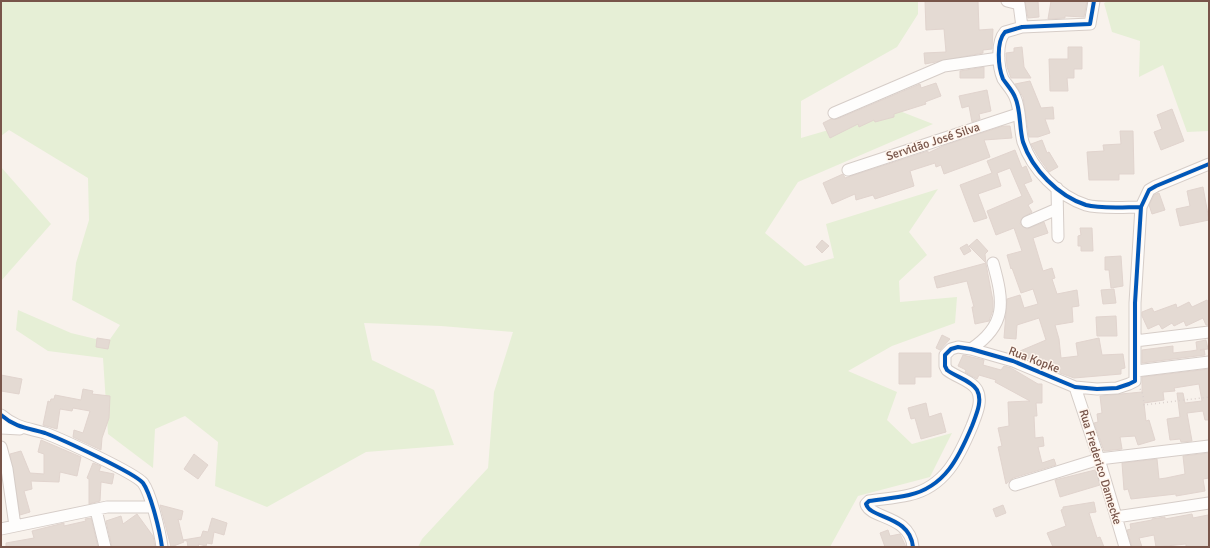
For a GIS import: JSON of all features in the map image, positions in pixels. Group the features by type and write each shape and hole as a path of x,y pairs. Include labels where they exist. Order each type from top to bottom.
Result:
{"street":[{"path":"1007,1 1019,4 1022,27"},
{"path":"1094,1 1090,24 1022,27 1005,32 1003,34 999,58 1002,77 1016,98 1019,130 1031,158 1040,172 1057,188 1087,205 1141,207"},
{"path":"834,113 944,66 999,58"},
{"name":"Servidão José Silva","path":"848,170 1018,114"},
{"path":"1135,376 1135,303 1141,207 1149,190 1209,164"},
{"path":"1057,188 1058,237"},
{"path":"1027,222 1057,209"},
{"path":"971,349 990,334 997,323 999,313 998,283 993,263"},
{"path":"1135,341 1209,332"},
{"name":"Rua Kopke","path":"913,547 908,532 896,521 870,510 866,504 870,501 910,495 927,489 944,476 959,456 974,420 979,398 976,388 952,374 945,366 945,355 951,349 958,347 971,349 1013,362 1075,387 1097,389 1117,388 1130,384 1135,376 1209,362"},
{"name":"Rua Frederico Damecke","path":"1075,387 1099,459 1125,547"},
{"path":"1,415 24,429"},
{"path":"1,428 24,429 44,433 66,442 137,477 147,492 162,547"},
{"path":"1015,485 1099,459 1209,446"},
{"path":"1,447 7,469 14,526"},
{"path":"1116,517 1209,503"},
{"path":"1,529 96,510 124,506 152,507"},
{"path":"96,510 105,547"}],"path":[{"path":"1135,376 1143,394 1144,405 1209,397"}],"green space":[{"path":"1,1 918,1 918,14 897,47 801,101 801,138 897,110 933,124 798,182 765,233 805,266 834,258 826,224 938,189 909,232 927,255 899,281 900,302 957,297 955,323 892,346 848,371 897,392 887,420 912,444 952,433 930,477 858,496 830,547 418,547 422,539 488,468 494,392 513,332 441,326 364,323 372,360 434,390 454,445 366,452 267,507 215,486 218,442 185,416 155,429 153,468 108,434 103,358 48,351 16,330 18,310 71,333 108,342 120,325 72,300 76,263 89,220 88,178 9,130 1,136"},
{"path":"1108,1 1209,1 1209,131 1187,132 1163,65 1139,77 1140,41 1112,32 1104,3"},
{"path":"1,167 51,224 1,281"}],"building":[{"path":"925,1 978,1 979,30 993,29 992,49 983,50 983,53 925,64 924,53 946,52 944,29 926,30"},
{"path":"1025,1 1038,1 1039,17 1028,18"},
{"path":"1051,1 1087,1 1084,17 1065,16 1065,18 1048,19"},
{"path":"1022,47 1024,67 1031,78 1011,78 1007,67 1006,53 1014,52 1014,48"},
{"path":"1068,47 1082,47 1082,69 1074,69 1074,78 1067,78 1068,91 1050,91 1049,59 1068,59"},
{"path":"984,67 984,78 960,78 960,71"},
{"path":"1030,81 1041,108 1053,107 1054,119 1045,119 1050,133 1038,137 1029,137 1023,97 1015,84"},
{"path":"936,83 941,96 925,102 926,104 894,114 894,117 875,122 874,120 859,127 858,124 830,138 823,123 831,119 837,119 920,84 921,88"},
{"path":"987,90 991,111 979,114 980,119 972,122 969,106 962,108 959,96"},
{"path":"1172,109 1184,141 1161,150 1154,132 1162,129 1157,115"},
{"path":"1003,126 1010,126 1012,138 984,140 990,157 944,174 941,165 936,167 935,163 910,171 914,186 875,199 873,195 856,200 855,194 832,204 823,183 843,174 845,178 928,151 928,153 945,145"},
{"path":"1120,131 1133,131 1134,174 1119,174 1119,180 1089,180 1087,152 1104,151 1103,145 1121,144"},
{"path":"1042,140 1047,153 1049,152 1058,167 1049,172 1031,144"},
{"path":"1015,150 1022,168 1026,166 1032,181 1024,184 1033,202 1028,205 1032,212 1022,218 1020,224 1027,229 1044,222 1048,233 1033,238 1043,271 1052,268 1055,278 1052,279 1057,294 1077,290 1079,306 1072,307 1073,322 1055,325 1059,339 1061,358 1078,356 1076,343 1099,338 1102,355 1123,354 1125,368 1121,369 1121,374 1074,378 1060,373 1059,365 1045,367 1031,361 1030,358 1027,359 1022,357 1020,351 1046,340 1039,318 1017,325 1016,339 1004,338 1007,299 1020,295 1024,308 1038,304 1033,289 1021,293 1012,268 1011,269 1007,255 1022,251 1014,228 996,235 987,211 1022,196 1010,168 997,173 1001,186 978,194 987,218 974,222 960,185 992,173 987,161"},
{"path":"1203,187 1209,220 1180,226 1176,209 1190,206 1187,191"},
{"path":"1159,193 1165,210 1152,214 1149,205 1154,195"},
{"path":"1080,228 1092,228 1093,251 1081,251 1081,246 1078,246 1078,236 1081,235"},
{"path":"977,239 988,251 985,254 986,263 969,246"},
{"path":"822,240 829,246 822,253 816,247"},
{"path":"967,244 971,251 964,255 960,248"},
{"path":"1121,256 1123,286 1111,288 1109,270 1105,270 1105,257"},
{"path":"986,263 993,301 993,310 989,321 975,324 972,307 974,307 967,281 937,288 934,277"},
{"path":"1114,289 1116,303 1103,304 1101,290"},
{"path":"1207,300 1209,304 1209,325 1206,325 1203,318 1186,326 1184,321 1174,326 1172,323 1162,329 1159,324 1148,329 1142,316 1142,312 1152,308 1154,312 1176,304 1177,308 1189,302 1192,307"},
{"path":"1116,316 1117,336 1097,336 1096,317"},
{"path":"942,335 950,339 940,350 936,348"},
{"path":"97,338 110,340 108,349 96,347"},
{"path":"1206,340 1208,349 1204,349 1205,355 1142,363 1142,350 1173,346 1173,353 1191,351 1197,350 1196,342"},
{"path":"899,353 931,353 931,377 915,377 915,384 899,384"},
{"path":"963,355 984,360 983,365 1001,370 1004,366 1011,368 1038,384 1042,384 1042,403 1036,403 1037,416 1034,416 1035,438 1043,437 1044,446 1038,447 1042,463 1054,459 1056,465 1013,478 1006,484 998,447 1002,446 998,428 1009,426 1008,402 1030,401 995,382 996,380 979,375 977,379 965,372 966,370 958,366"},
{"path":"1209,369 1209,420 1205,420 1203,411 1187,413 1192,441 1181,442 1180,439 1170,440 1167,419 1180,417 1177,393 1183,393 1185,403 1202,401 1199,384 1174,388 1175,391 1163,392 1164,400 1144,403 1146,421 1149,420 1155,440 1138,445 1135,436 1120,437 1122,449 1104,451 1094,423 1098,422 1097,414 1102,413 1100,396 1142,392 1142,377"},
{"path":"1,375 22,379 19,394 1,391"},
{"path":"83,389 93,391 92,394 110,396 109,418 102,438 101,450 73,437 74,430 83,433 90,411 73,408 72,411 60,409 57,429 43,425 48,401 50,402 51,399 54,399 55,395 81,400"},
{"path":"926,403 929,417 941,413 946,432 921,439 915,418 911,419 908,408"},
{"path":"41,440 81,457 77,476 60,472 59,482 31,481 32,489 24,491 30,512 20,515 10,454 21,451 30,473 44,474 44,454 38,452"},
{"path":"1209,453 1209,478 1203,479 1205,491 1176,496 1176,494 1131,499 1128,489 1124,490 1122,463 1157,459 1159,479 1185,474 1183,456"},
{"path":"194,454 208,465 198,479 184,469"},
{"path":"93,463 101,466 99,471 114,474 112,484 101,482 100,501 89,504 89,479 87,478"},
{"path":"1095,470 1100,485 1060,497 1055,480"},
{"path":"1094,502 1096,512 1089,513 1097,538 1100,537 1104,547 1053,547 1047,533 1066,526 1061,510 1063,507"},
{"path":"160,505 183,511 181,520 178,519 184,542 171,547"},
{"path":"1003,505 1006,513 996,517 993,509"},
{"path":"137,514 153,536 155,547 112,547 106,521 121,516 123,524"},
{"path":"1192,514 1193,518 1208,515 1209,547 1186,547 1186,544 1156,547 1154,535 1139,538 1142,547 1132,547 1127,530 1131,529 1130,524 1152,519 1165,517 1165,519"},
{"path":"91,518 98,547 6,547 6,543 34,538 32,531 64,523 64,526 86,521 85,519"},
{"path":"212,518 227,523 224,535 214,532 212,544 207,543 206,546 198,544 199,547 188,547 187,541 183,540 201,537 203,531 208,532"},
{"path":"888,530 890,536 900,534 906,547 885,547 880,533"}],"cycle path":[{"path":"1094,1 1090,24 1022,27 1005,32 1002,36 999,48 1001,74 1014,94 1017,102 1023,142 1027,152 1047,180 1066,195 1086,205 1106,207 1141,207"},
{"path":"913,547 910,537 905,529 898,523 875,513 869,509 866,504 869,501 894,498 922,491 941,478 949,469 962,449 977,413 979,394 975,387 947,370 945,366 945,355 951,349 958,347 971,349 1013,361 1075,387 1097,389 1117,388 1135,381 1135,303 1141,207 1149,190 1209,164"},
{"path":"1,415 12,423 45,433 97,456 137,478 146,488 152,504 162,547"}]}
